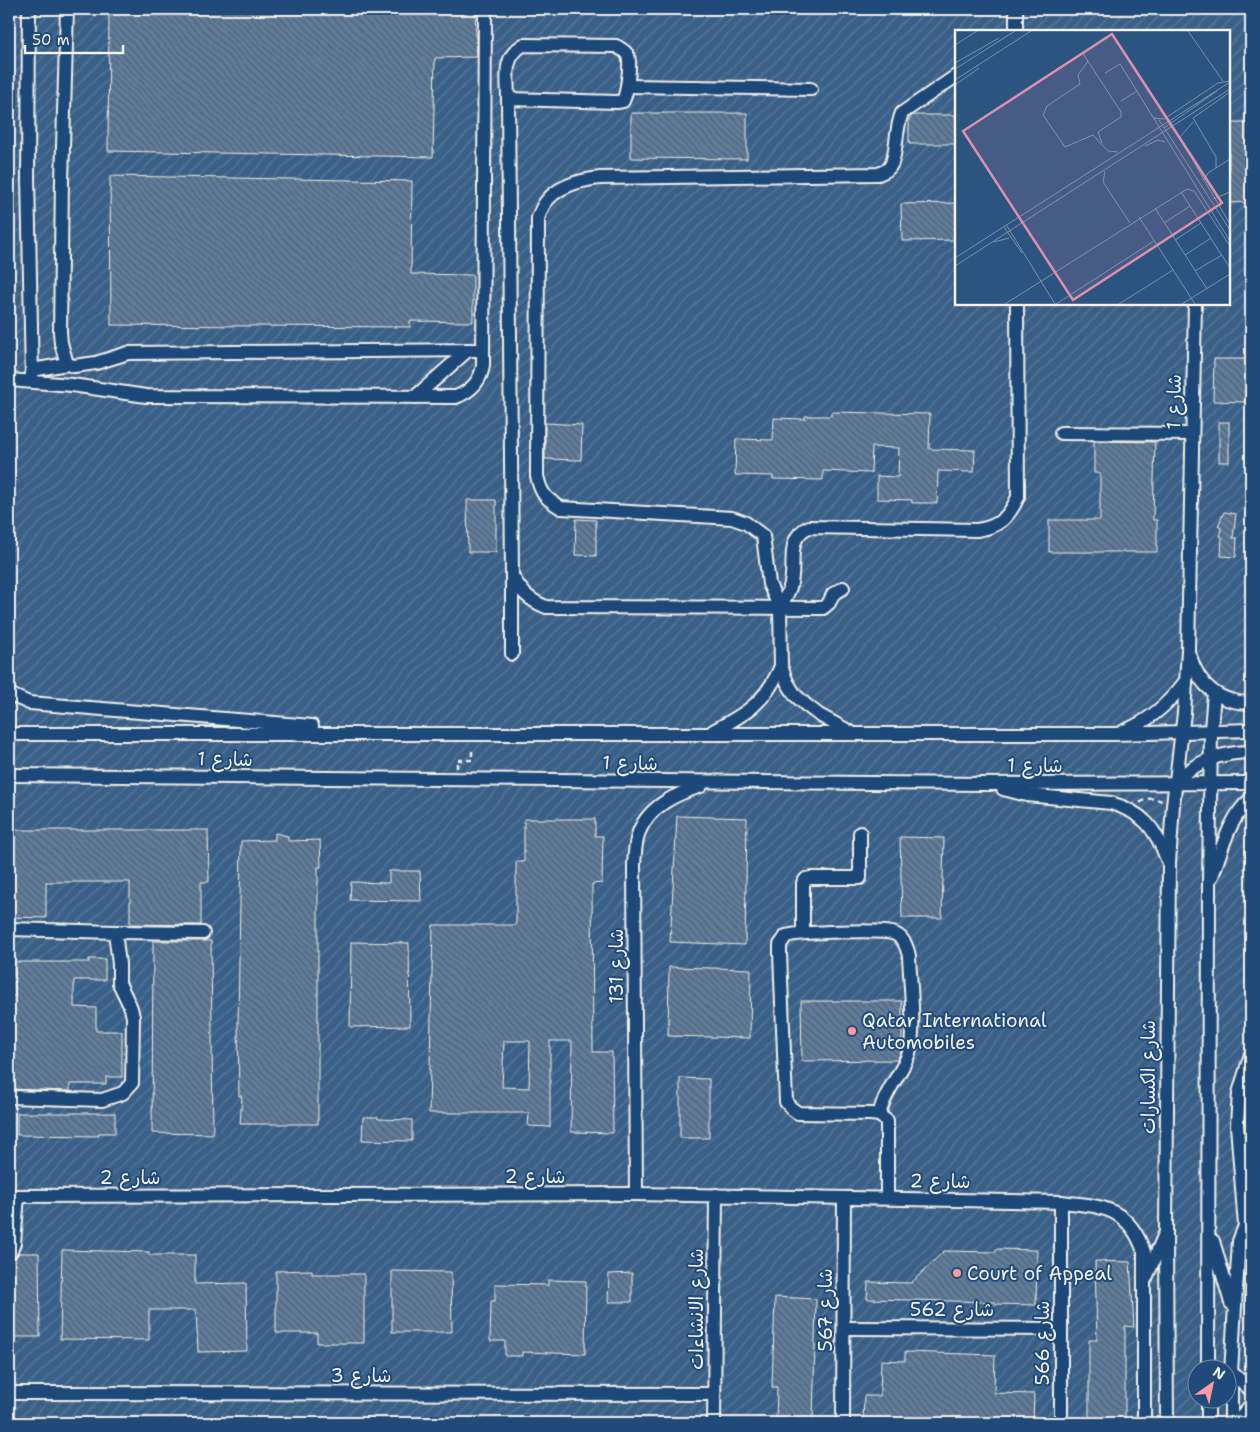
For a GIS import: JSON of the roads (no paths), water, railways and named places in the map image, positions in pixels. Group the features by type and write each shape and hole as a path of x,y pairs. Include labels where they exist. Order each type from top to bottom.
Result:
{"street":[{"path":"30,9 28,178 32,375"},
{"path":"67,9 60,343 67,364"},
{"path":"32,375 146,396 456,397 469,391 482,372 485,9"},
{"path":"1016,9 1016,30"},
{"path":"508,99 617,102 623,100 627,94 629,58 624,50 616,46 522,46 514,51 508,62 508,99 512,576 512,654"},
{"path":"780,608 769,584 763,536 746,523 732,518 561,508 549,500 541,491 537,476 538,218 545,202 561,190 581,180 600,178 878,174 887,171 892,164 898,123 902,113 955,77"},
{"path":"627,86 810,88"},
{"path":"780,608 791,586 795,540 800,531 809,527 977,530 991,528 1004,520 1018,497 1017,305"},
{"name":"شارع 1","path":"1182,731 1188,651 1195,305"},
{"path":"415,397 468,350"},
{"path":"9,380 67,364 74,366 96,363 128,353 482,350"},
{"path":"1061,433 1192,434"},
{"path":"512,576 524,594 533,602 546,607 823,608 829,603 833,594 843,588"},
{"name":"شارع 1","path":"780,608 781,666 787,682 795,695 819,715 854,733"},
{"name":"شارع 1","path":"1188,651 1200,680 1214,693 1228,700 1251,703"},
{"name":"شارع 1","path":"710,733 755,706 766,695 781,666"},
{"path":"1115,734 1132,728 1159,710 1185,682"},
{"path":"9,692 29,703 387,734"},
{"path":"1208,1360 1210,759 1214,693"},
{"name":"شارع 1","path":"9,734 1115,734 1251,730"},
{"name":"شارع الكسارات","path":"1167,1423 1166,1230 1169,863 1173,805 1182,731"},
{"path":"1176,782 1191,769 1210,759 1229,753 1251,752"},
{"name":"شارع 1","path":"9,775 984,784 1251,783"},
{"name":"شارع 131","path":"636,1194 634,864 636,845 639,833 653,811 682,792 715,782"},
{"path":"984,784 1027,795 1111,803 1131,811 1149,824 1159,838 1169,863"},
{"path":"1209,885 1233,822 1238,812 1251,799"},
{"path":"802,932 803,882 811,878 860,878 860,833"},
{"path":"9,929 203,933"},
{"path":"9,1097 102,1100 123,1093 129,1088 132,1083 133,1017 131,1008 118,984 119,964 115,932"},
{"path":"879,1115 886,1092 907,1057 912,1044 909,956 907,947 898,936 892,933 802,932 786,936 780,945 786,1102 798,1113 879,1115 887,1121 887,1198"},
{"path":"1232,1360 1239,1241 1248,1222 1238,1149 1238,1107 1239,1093 1251,1054"},
{"name":"شارع 2","path":"13,1196 636,1194 1061,1202"},
{"path":"9,1251 11,1251 14,1243 13,1196"},
{"name":"شارع الانشاءات","path":"714,1423 716,1196"},
{"name":"شارع 567","path":"843,1423 844,1198"},
{"path":"1061,1202 1096,1205 1110,1210 1124,1218 1140,1238 1144,1252 1144,1423"},
{"name":"شارع 566","path":"1061,1202 1061,1423"},
{"path":"1209,1227 1234,1316"},
{"path":"1144,1282 1166,1230"},
{"name":"شارع 562","path":"844,1328 1061,1329"},
{"path":"1238,1378 1251,1390"},
{"name":"شارع 3","path":"9,1393 714,1394"},
{"path":"1236,1423 1251,1405"},
{"path":"1208,1410 1208,1423"},
{"path":"1232,1410 1232,1423"}],"place":[{"name":"Qatar International Automobiles","path":"852,1031"},
{"name":"Court of Appeal","path":"957,1273"}]}
